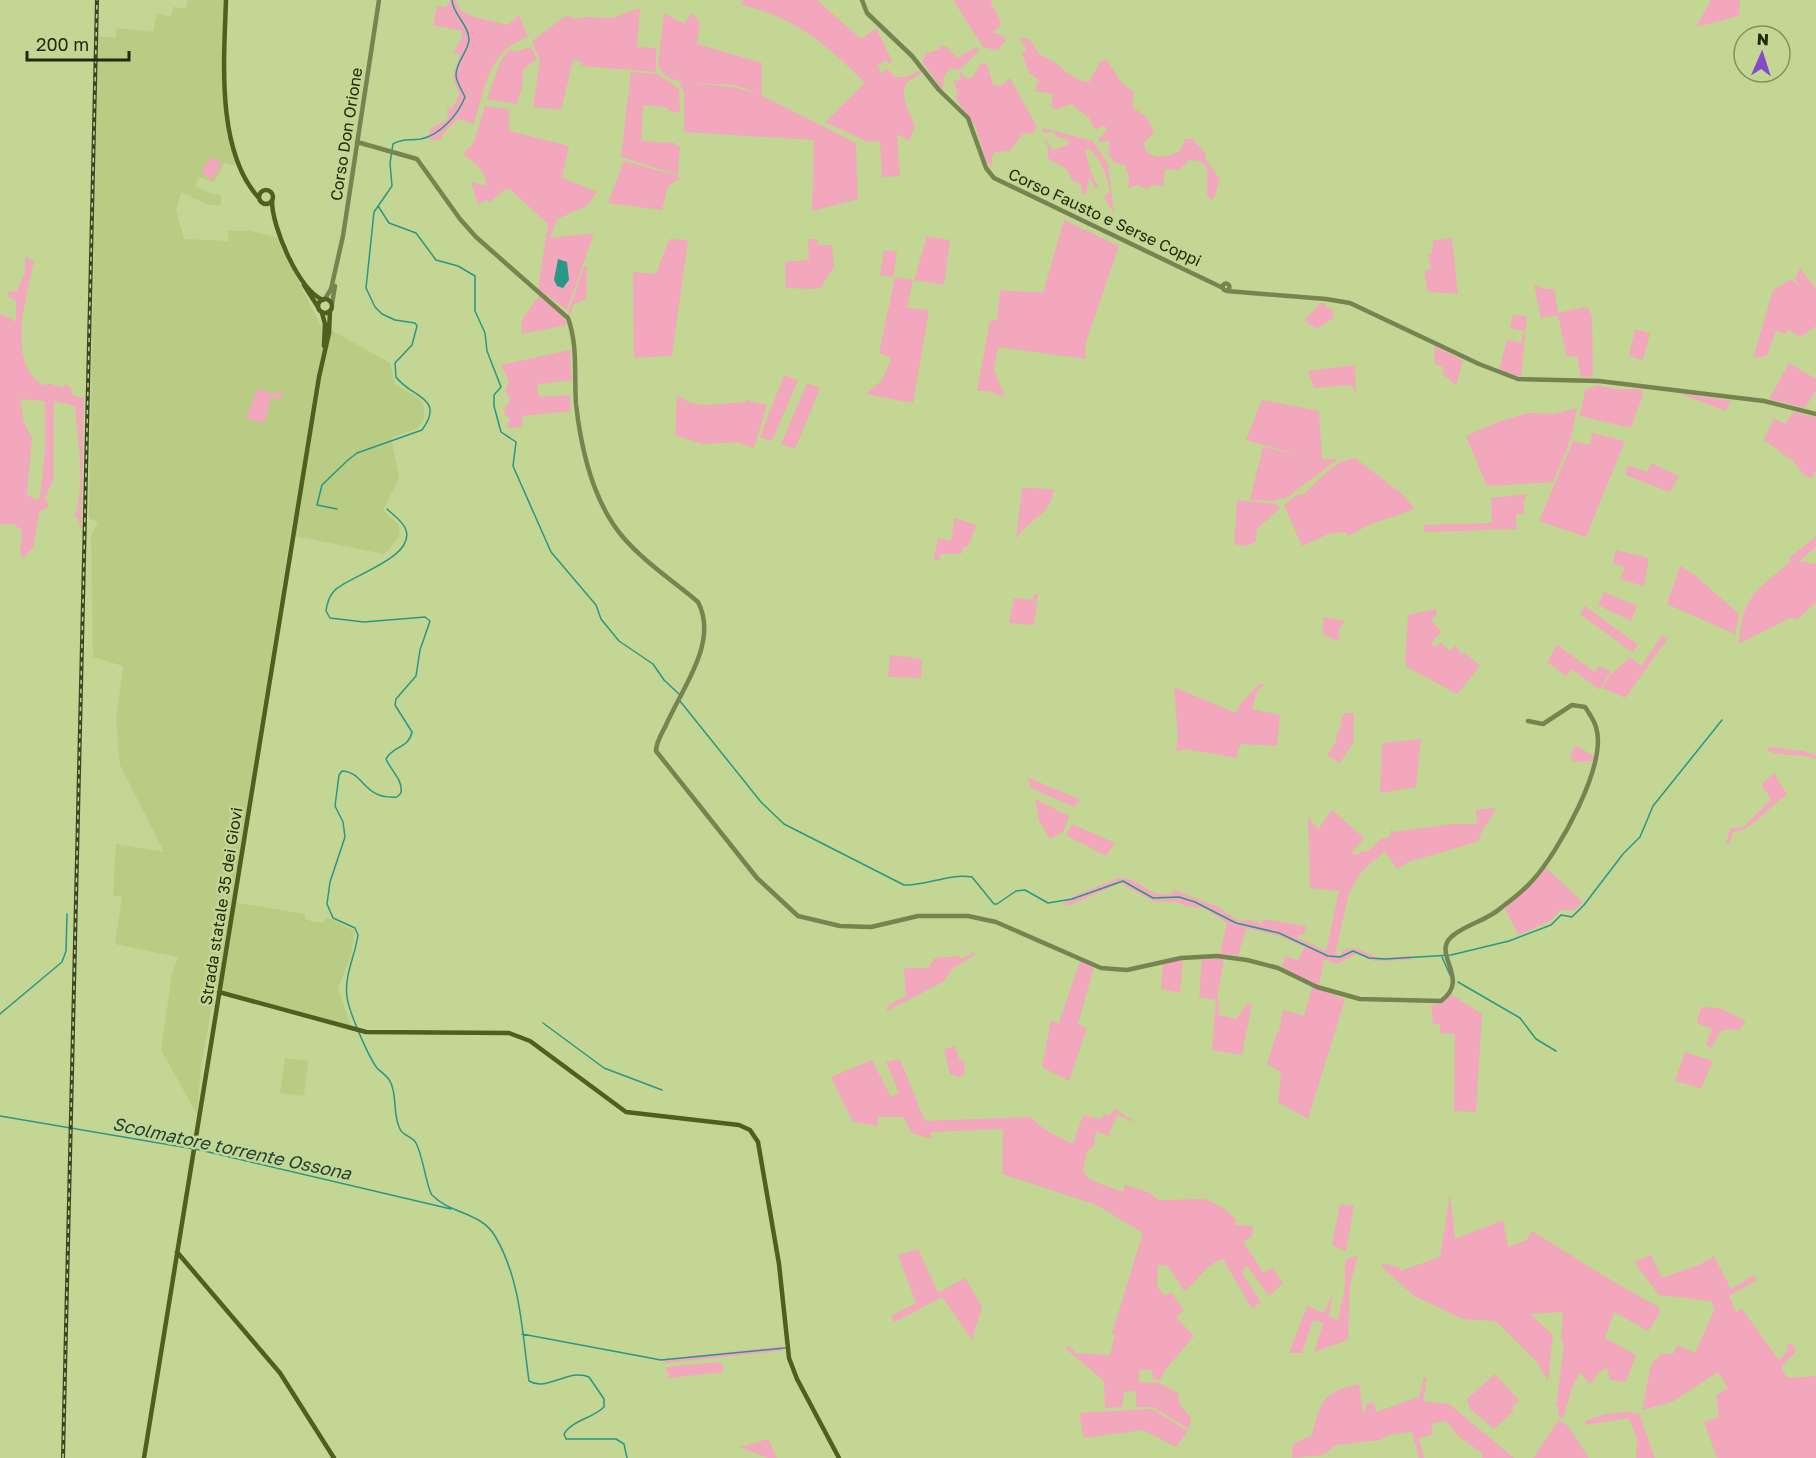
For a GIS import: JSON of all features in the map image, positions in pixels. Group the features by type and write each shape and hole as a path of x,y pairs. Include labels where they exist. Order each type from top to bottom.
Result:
{"main road":[{"path":"226,0 224,81 227,116 237,154 249,183 272,215"},
{"path":"249,183 261,192 270,192 276,231 308,294 318,307 324,299"},
{"path":"258,197 261,192"},
{"path":"265,204 272,201"},
{"path":"302,279 314,295 332,304"},
{"name":"Strada statale 35 dei Giovi","path":"144,1458 323,358 330,328 332,304"},
{"name":"Strada statale 35 dei Giovi","path":"318,307 325,321 323,358"},
{"path":"322,313 330,311"},
{"path":"325,321 330,328"},
{"path":"219,992 356,1031 498,1033 520,1036 531,1041 626,1112 739,1125 750,1130 758,1142 768,1196 789,1358 797,1379 839,1458"},
{"path":"177,1252 280,1373 334,1458"}],"street":[{"name":"Corso Don Orione","path":"332,304 379,0"},
{"name":"Corso Fausto e Serse Coppi","path":"862,0 867,13 874,22 912,56 939,90 968,118 986,168 994,178 1215,283 1242,293 1326,298 1350,303 1487,368 1518,379 1599,381 1764,401 1816,414"},
{"path":"357,142 401,153 420,162 460,219 476,237 568,318 585,456 598,495 621,535 639,554 698,602 703,612 705,625 703,641 656,751 757,878 798,916 840,926 871,927 918,916 968,916 996,922 1101,968 1127,970 1181,958 1217,956 1237,958 1278,968 1334,992 1371,999 1441,1001 1451,992 1455,979 1446,956 1449,939 1492,916 1534,878 1562,835 1590,783 1596,763 1596,727 1583,705 1569,706 1543,724 1528,721"},
{"name":"Corso Don Orione","path":"324,299 331,289 336,270"}],"shaded area":[{"path":"188,0 226,0 224,81 228,122 242,167 224,163 214,182 199,177 195,186 212,194 221,195 221,205 208,205 181,192 176,210 184,239 228,241 228,231 250,231 276,237 320,324 390,363 395,384 420,399 424,407 424,419 418,428 391,438 399,478 383,510 398,524 400,535 384,554 290,535 232,902 305,914 305,919 314,922 323,923 326,917 355,931 351,956 338,988 351,1026 215,988 201,1066 197,1114 161,1050 172,974 178,957 115,944 122,897 113,895 116,844 164,852 120,765 116,720 123,666 93,657 91,536 98,522 89,518 98,36 115,38 117,28 153,32 157,14 171,17 173,7 186,9"},
{"path":"450,0 456,0 460,10 474,17 508,25 519,15 528,37 504,51 496,61 485,84 474,124 458,119 442,135 442,140 429,139 430,129 448,119 447,109 453,107 459,95 453,76 460,55 453,53 462,38 462,31 433,25 437,6 446,7"},
{"path":"743,0 817,0 861,39 876,28 892,61 890,63 885,61 878,65 881,74 887,69 896,77 906,77 921,70 922,72 907,82 904,89 905,99 915,127 909,141 897,134 900,176 882,177 880,141 868,142 825,122 865,83 810,34 779,17 742,5"},
{"path":"953,0 991,0 1001,26 992,32 1003,36 1006,41 1000,46 999,51 983,47"},
{"path":"1711,0 1740,0 1739,16 1696,27"},
{"path":"640,8 637,47 656,48 656,72 582,66 580,61 573,60 561,110 533,107 540,61 532,41 567,15 575,19 613,18"},
{"path":"664,13 684,24 691,13 700,22 697,44 762,63 761,95 856,143 858,199 812,211 814,140 684,132 684,92 679,82 688,83 669,77 662,72 658,64","holes":["690,83 722,84 745,88 758,94 733,87"]},
{"path":"1023,38 1030,40 1040,55 1047,57 1070,75 1082,81 1089,82 1101,61 1107,60 1120,81 1134,92 1132,106 1147,118 1154,132 1144,143 1145,150 1153,156 1167,156 1181,150 1185,139 1192,139 1205,152 1205,158 1220,179 1214,198 1211,200 1207,196 1207,167 1200,161 1189,160 1179,170 1165,169 1163,186 1152,185 1147,189 1137,185 1128,188 1129,176 1125,165 1114,163 1108,153 1110,141 1100,142 1098,139 1107,131 1105,126 1094,129 1089,118 1071,104 1055,110 1051,106 1053,94 1035,91 1039,80 1029,73 1022,54 1026,49 1020,40"},
{"path":"941,46 947,47 957,58 976,47 979,51 959,70 950,68 943,78 943,91 922,61 926,53 938,50"},
{"path":"531,47 537,59 523,69 522,88 517,104 487,99 501,60 511,49 514,52"},
{"path":"981,63 987,65 993,85 1001,86 1010,78 1037,127 1034,132 1023,134 1010,151 995,152 992,156 992,166 986,161 975,125 956,99 957,90 953,80 961,81 959,73 961,72 967,79 973,77"},
{"path":"631,72 658,74 679,89 680,113 669,111 668,108 643,105 641,141 675,143 675,146 680,146 678,175 621,157"},
{"path":"485,106 509,109 509,131 569,146 562,178 597,192 587,206 557,219 550,238 594,233 567,310 538,289 548,224 511,190 505,189 489,203 487,199 478,205 471,182 487,186 486,180 479,168 463,155 474,142"},
{"path":"1043,128 1093,141 1108,164 1114,213 1104,197 1110,191 1105,174 1093,153 1089,149 1085,150 1091,173 1099,189 1089,177 1086,195 1082,193 1081,184 1072,179 1066,169 1048,158 1048,148 1044,137 1052,150 1068,145 1069,140 1057,137 1054,132 1042,133"},
{"path":"211,157 222,163 213,180 203,175 203,168"},
{"path":"624,161 678,176 680,179 671,184 666,192 662,210 608,203"},
{"path":"1064,220 1119,246 1085,345 1086,359 998,347 994,370 1005,397 988,391 977,391 990,321 997,320 1000,290 1043,293"},
{"path":"927,236 950,240 944,285 914,280"},
{"path":"1452,238 1458,294 1428,292 1424,271 1431,269 1428,254 1432,253 1433,240"},
{"path":"669,239 688,240 672,356 634,358 633,272 656,274"},
{"path":"808,239 817,239 818,245 832,245 834,267 821,287 786,288 785,262 809,260"},
{"path":"884,250 897,252 893,277 880,275"},
{"path":"25,256 34,261 22,329 25,363 33,377 46,386 48,383 63,388 65,384 71,388 73,396 84,398 81,531 78,518 75,516 80,476 75,406 54,401 53,480 45,498 49,506 39,512 33,548 23,558 20,554 22,530 13,524 0,524 0,313 16,322 16,301 9,297 8,292 17,291 25,273","holes":["20,399 45,401 45,449 40,497 37,500 27,495 32,438 24,423"]},
{"path":"584,266 587,267 586,299 574,304 570,315 568,313"},
{"path":"1800,268 1816,289 1816,326 1800,337 1787,329 1785,334 1776,331 1767,356 1753,358 1773,290 1792,279 1801,289 1795,279"},
{"path":"895,277 913,280 907,308 929,310 913,403 866,394 882,380 891,360 890,357 879,353"},
{"path":"1534,285 1544,289 1554,289 1558,313 1584,307 1589,309 1592,316 1593,373 1591,377 1581,377 1577,356 1567,357 1558,315 1541,318"},
{"path":"539,296 563,315 567,325 521,334 522,320"},
{"path":"1321,303 1326,303 1326,308 1333,309 1333,318 1317,329 1304,320"},
{"path":"1513,315 1527,316 1521,377 1499,370 1507,340 1521,343 1524,331 1510,328"},
{"path":"1635,329 1650,333 1643,360 1629,356"},
{"path":"1434,346 1463,360 1456,386 1443,374 1443,367 1435,364"},
{"path":"570,350 572,380 537,384 539,397 570,395 571,411 522,416 523,427 507,428 510,418 504,415 505,407 511,399 505,391 509,381 501,365"},
{"path":"1789,363 1816,379 1816,390 1805,408 1769,399"},
{"path":"1355,365 1356,395 1352,385 1314,388 1308,371"},
{"path":"784,375 798,380 772,441 760,437"},
{"path":"807,383 820,388 795,449 781,444"},
{"path":"1597,385 1615,389 1642,389 1643,395 1631,428 1580,416 1585,390"},
{"path":"258,388 272,394 283,391 281,399 271,397 265,421 261,423 246,418"},
{"path":"1679,393 1731,401 1725,411"},
{"path":"677,394 684,400 701,405 745,403 746,400 767,405 754,448 736,442 703,444 675,435"},
{"path":"1262,400 1319,411 1322,459 1338,459 1285,499 1280,498 1276,501 1250,500 1263,447 1303,456 1246,440"},
{"path":"1577,408 1571,438 1553,482 1487,486 1466,436 1498,422 1528,413 1553,414"},
{"path":"1793,412 1816,417 1816,470 1812,478 1804,475 1793,461 1764,440 1774,418 1785,424"},
{"path":"1592,433 1625,441 1586,537 1539,521 1573,441 1590,445"},
{"path":"1355,458 1402,494 1415,509 1371,524 1348,536 1346,532 1328,534 1302,546 1284,505 1297,495 1304,494 1326,472 1339,463"},
{"path":"1651,463 1679,476 1670,492 1625,475 1628,465 1647,472"},
{"path":"1022,488 1054,489 1052,499 1044,512 1016,539"},
{"path":"1528,494 1524,500 1524,514 1516,514 1517,529 1425,532 1424,525 1492,523 1491,498"},
{"path":"1237,500 1276,504 1281,507 1257,529 1256,542 1244,546 1234,544"},
{"path":"955,518 976,525 968,547 963,547 961,554 940,554 939,560 934,560 938,538 951,541"},
{"path":"1816,536 1816,547 1799,561 1816,564 1816,603 1797,619 1790,618 1738,644 1743,616 1752,597 1791,561 1789,558"},
{"path":"1616,550 1649,558 1644,586 1620,579 1625,567 1613,564"},
{"path":"1680,566 1696,576 1739,614 1735,634 1667,604"},
{"path":"1604,592 1637,606 1631,621 1598,605"},
{"path":"1034,594 1038,594 1034,625 1009,623 1014,598 1033,600"},
{"path":"1585,606 1638,645 1632,652 1580,614"},
{"path":"1436,609 1437,614 1431,620 1441,631 1431,644 1435,647 1440,642 1450,651 1456,645 1461,655 1464,652 1480,666 1457,694 1407,667 1405,662 1408,615"},
{"path":"1323,617 1344,621 1339,630 1339,641 1323,635"},
{"path":"1662,636 1668,638 1667,640 1625,698 1603,688 1610,675 1630,657 1641,666"},
{"path":"1557,645 1595,672 1599,666 1611,671 1600,690 1572,669 1566,676 1547,662"},
{"path":"890,655 922,659 921,678 888,677"},
{"path":"1260,683 1265,685 1257,691 1252,709 1280,715 1277,746 1242,744 1238,749 1237,758 1185,749 1176,752 1178,737 1174,687 1236,713 1240,704"},
{"path":"1346,713 1353,713 1354,717 1353,743 1340,763 1327,755 1336,742 1342,716"},
{"path":"1421,739 1416,787 1380,793 1382,743"},
{"path":"1576,745 1595,757 1594,761 1574,762 1570,755"},
{"path":"1768,747 1803,751 1816,755 1816,759 1773,753 1767,751"},
{"path":"1774,773 1787,795 1748,827 1733,832 1729,845 1726,844 1730,828 1743,827 1769,802 1770,797 1761,785"},
{"path":"1027,777 1081,800 1074,807 1031,788"},
{"path":"1035,799 1069,816 1064,831 1050,839 1039,821"},
{"path":"1496,808 1479,840 1473,843 1408,862 1397,869 1385,851 1361,872 1349,893 1335,954 1341,955 1343,950 1355,948 1379,958 1410,956 1411,960 1374,961 1356,954 1337,964 1324,959 1319,986 1282,967 1285,956 1298,960 1305,947 1279,936 1246,928 1238,956 1220,954 1227,923 1204,908 1185,906 1177,902 1153,901 1120,883 1073,904 1066,906 1063,903 1078,894 1119,878 1127,879 1156,893 1171,894 1174,890 1216,906 1239,921 1251,920 1262,924 1263,919 1306,926 1304,935 1299,934 1298,938 1326,951 1339,891 1310,888 1308,817 1318,829 1332,810 1364,838 1351,854 1358,854 1368,851 1381,839 1390,837 1391,829 1393,832 1453,824 1477,824 1476,810"},
{"path":"1072,824 1115,843 1106,856 1066,835"},
{"path":"1545,867 1583,902 1575,910 1560,910 1552,920 1519,935 1505,909 1535,882"},
{"path":"975,952 975,955 953,968 943,982 887,1011 887,1006 906,996 904,968 928,968 935,958 960,956 961,959"},
{"path":"1202,959 1224,959 1217,999 1219,1000 1219,1015 1236,1019 1248,1003 1252,1005 1242,1055 1212,1050 1216,1000 1199,997"},
{"path":"1183,960 1180,993 1161,989 1163,964"},
{"path":"1080,961 1094,967 1078,1024 1087,1028 1069,1081 1042,1067 1051,1021 1059,1023"},
{"path":"1312,987 1345,999 1308,1119 1278,1102 1281,1072 1267,1064 1277,1032 1279,1032 1283,1010 1304,1016"},
{"path":"1452,995 1482,1014 1476,1112 1454,1111 1455,1034 1440,1033 1440,1024 1433,1024 1431,1005 1441,1004"},
{"path":"1701,1007 1719,1008 1746,1021 1739,1031 1729,1029 1721,1031 1711,1048 1706,1045 1712,1029 1697,1023"},
{"path":"955,1046 960,1061 964,1060 965,1074 958,1077 950,1074 944,1049"},
{"path":"1685,1052 1713,1061 1701,1088 1675,1081"},
{"path":"285,1058 308,1061 304,1096 280,1093"},
{"path":"900,1059 925,1121 1030,1117 1045,1130 1073,1144 1083,1115 1101,1119 1105,1114 1109,1116 1115,1109 1137,1123 1117,1115 1108,1136 1096,1131 1094,1146 1087,1151 1083,1171 1090,1180 1123,1192 1125,1185 1148,1192 1159,1200 1205,1199 1223,1208 1236,1219 1235,1225 1253,1226 1252,1236 1243,1242 1264,1273 1273,1268 1283,1283 1269,1296 1247,1266 1244,1268 1243,1275 1261,1302 1252,1309 1223,1259 1210,1266 1184,1291 1168,1266 1158,1265 1157,1287 1165,1296 1171,1292 1184,1310 1176,1317 1194,1336 1165,1370 1160,1380 1153,1379 1152,1370 1139,1370 1139,1382 1159,1383 1178,1393 1180,1404 1191,1418 1189,1429 1153,1407 1136,1407 1136,1391 1124,1392 1122,1407 1105,1408 1104,1381 1066,1349 1068,1345 1076,1353 1110,1355 1115,1335 1112,1333 1143,1233 1097,1205 1002,1174 1003,1129 930,1132 932,1139 912,1133 903,1117 878,1117 878,1126 853,1122 831,1077 872,1060 891,1097 899,1093 886,1062"},
{"path":"1450,1194 1455,1239 1503,1220 1508,1247 1527,1240 1532,1231 1659,1307 1659,1315 1648,1331 1614,1312 1605,1338 1636,1355 1626,1382 1610,1380 1607,1367 1597,1374 1592,1383 1589,1383 1581,1373 1572,1388 1563,1419 1558,1415 1559,1407 1556,1406 1564,1346 1561,1338 1563,1312 1530,1314 1553,1335 1548,1381 1536,1361 1499,1324 1493,1321 1463,1319 1414,1296 1382,1267 1383,1264 1399,1267 1400,1271 1440,1257"},
{"path":"1340,1204 1354,1206 1346,1251 1332,1245"},
{"path":"918,1249 938,1293 965,1278 980,1303 982,1307 972,1340 942,1297 895,1322 891,1316 916,1303 898,1255"},
{"path":"1358,1255 1350,1285 1348,1340 1314,1352 1323,1323 1313,1320 1302,1353 1289,1353 1307,1306 1324,1313 1333,1293 1329,1316 1338,1320 1345,1286 1345,1260"},
{"path":"1651,1255 1662,1278 1701,1264 1714,1256 1731,1289 1754,1275 1757,1280 1729,1296 1736,1312 1742,1309 1779,1360 1788,1350 1786,1346 1791,1343 1796,1351 1781,1367 1787,1378 1816,1376 1816,1458 1717,1458 1704,1422 1719,1417 1716,1395 1728,1388 1718,1372 1672,1402 1642,1410 1651,1365 1661,1354 1673,1354 1677,1345 1695,1353 1715,1309 1711,1301 1659,1295 1634,1262"},
{"path":"783,1346 783,1350 780,1351 665,1363 665,1359"},
{"path":"718,1362 723,1365 723,1372 669,1378 666,1367"},
{"path":"1495,1374 1519,1400 1511,1409 1514,1411 1494,1429 1470,1409 1467,1399"},
{"path":"1424,1377 1427,1378 1423,1401 1449,1404 1514,1458 1482,1458 1482,1453 1458,1436 1446,1421 1431,1424 1433,1434 1419,1438 1424,1458 1419,1458 1412,1432 1390,1435 1380,1440 1336,1445 1323,1455 1292,1458 1293,1444 1312,1435 1321,1406 1330,1395 1359,1384 1363,1412 1366,1411 1366,1404 1374,1403 1376,1412 1419,1397"},
{"path":"1152,1409 1188,1431 1176,1447 1143,1430 1084,1438 1079,1413"},
{"path":"1639,1413 1655,1458 1636,1458 1637,1439 1629,1418 1586,1425 1585,1421 1606,1414"},
{"path":"1559,1420 1568,1426 1589,1458 1533,1458"},
{"path":"768,1439 777,1458 768,1458 740,1447"}],"water":[{"path":"558,259 567,262 569,280 563,288 557,286 554,280"}],"waterway":[{"path":"337,509 317,505 322,485 357,453 422,430 430,411 424,399 396,377 395,363 412,345 417,326 415,323 395,320 382,314 375,307 366,288 374,212 392,186 390,163 393,144 403,140 421,139 435,133 453,117 465,97 456,75 469,39 452,0"},
{"path":"378,206 389,223 416,233 436,260 458,266 475,276 475,311 485,333 487,351 501,387 494,395 494,406 501,432 516,442 513,466 551,552 596,605 601,619 619,641 653,664 664,680 679,694"},
{"path":"387,509 405,527 406,540 401,549 391,558 335,590 326,611 330,618 364,622 425,617 430,621 420,650 416,676 396,699 395,705 412,732 408,741 386,759 398,779 401,793 397,797 386,797 377,794 350,773 342,771 339,775 335,806 343,822 345,837 330,882 327,904 333,918 355,928 358,935 348,974 346,989 348,1004 369,1054 377,1068 390,1081 398,1123 401,1131 416,1143 432,1195 447,1206 482,1222 495,1236 504,1253 519,1307 529,1381 543,1384 574,1375 589,1377 604,1399 604,1407 568,1429 564,1434 566,1439 616,1439 624,1444 627,1458"},
{"path":"680,701 761,802 784,824 904,885 963,876 972,877 994,904 997,904 1016,891 1025,890 1048,903 1072,899 1123,881 1153,898 1179,897 1195,902 1236,923 1279,933 1328,956 1340,957 1353,951 1369,958 1385,959 1451,955 1509,941 1551,925 1561,915 1572,917 1623,854 1640,837 1653,806 1722,720"},
{"path":"0,1014 62,962 66,951 67,914"},
{"path":"1442,957 1450,975"},
{"path":"1458,982 1520,1018 1536,1039 1556,1051"},
{"path":"543,1023 604,1068 662,1090"},
{"name":"Scolmatore torrente Ossona","path":"0,1116 200,1150 451,1209"},
{"path":"522,1334 661,1360 785,1348"}],"railway":[{"path":"63,1458 97,0"}]}
